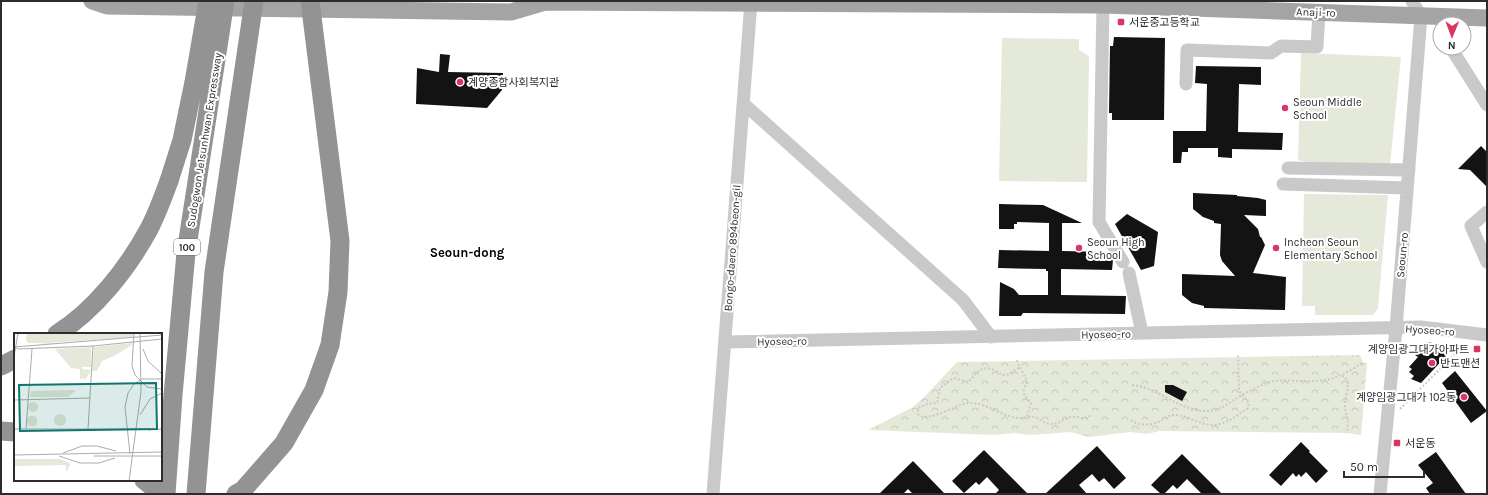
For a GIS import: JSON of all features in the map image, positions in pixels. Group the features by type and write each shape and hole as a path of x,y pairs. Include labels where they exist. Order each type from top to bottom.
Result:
{"highway":[{"path":"58,333 70,325 104,292 131,259 150,228 169,182 182,140 208,1"},
{"name":"Sudogwon Je1sunhwan Expressway","path":"166,494 173,395 186,253 225,1"},
{"name":"100","path":"196,494 214,272 254,1"},
{"path":"236,494 243,490 284,443 314,390 330,345 338,292 340,242 310,1"},
{"path":"1,366 14,360"},
{"path":"1,431 14,432"},
{"path":"145,481 161,494"}],"main road":[{"name":"Anaji-ro","path":"92,1 107,6 511,12 543,1 923,2 1103,5 1421,16 1432,18"},
{"name":"Anaji-ro","path":"1472,19 1487,18"}],"street":[{"path":"1412,1 1421,16"},
{"name":"Bongo-daero 894beon-gil","path":"713,494 752,2"},
{"path":"1103,5 1099,222 1126,267 1142,333"},
{"path":"1186,84 1187,50 1271,53 1281,46 1317,47 1319,12"},
{"name":"Seoun-ro","path":"1380,494 1396,328 1421,16"},
{"path":"1456,56 1487,105"},
{"path":"744,104 963,300 990,337"},
{"path":"1288,168 1408,170"},
{"path":"1283,184 1407,188"},
{"path":"1487,212 1472,226 1487,262"},
{"name":"Hyoseo-ro","path":"725,342 1396,328 1421,328 1481,334"}],"path":[{"path":"1387,423 1481,334"},
{"path":"1131,420 1134,423 1151,424 1172,415 1213,425 1221,424 1234,418 1248,408 1249,403 1239,391 1238,354"},
{"path":"1017,360 1019,368 1027,378 1028,384 1024,389 1024,396 1030,403 1027,417"},
{"path":"1132,385 1154,391 1193,410 1204,412 1221,409 1243,394 1274,380 1322,381 1342,376 1363,362"},
{"path":"1019,368 1006,375 992,370 982,369 976,372 968,382 954,378 940,388 937,403 921,406 918,408 918,414 922,417 928,418 961,405 978,403 1016,418 1038,417 1050,424 1055,424 1070,417 1087,418 1091,415"},
{"path":"1342,376 1348,380 1345,401 1349,425 1346,433"}],"green space":[{"path":"1002,38 1079,39 1079,50 1089,56 1087,182 999,181"},
{"path":"1301,53 1401,57 1390,164 1314,163 1298,160"},
{"path":"1304,194 1388,195 1378,308 1373,315 1315,315 1315,306 1302,306"},
{"path":"1360,355 1363,362 1367,364 1361,435 1346,433 1159,431 1147,434 1130,432 1089,437 1070,432 1030,435 1015,433 994,435 868,430 913,407 957,362"}],"building":[{"path":"1114,37 1165,38 1164,120 1112,120 1112,113 1109,113 1110,46 1113,46"},
{"name":"계양종합사회복지관","path":"440,54 450,55 448,72 503,73 502,90 487,108 416,104 417,68 439,72"},
{"path":"1196,66 1261,67 1261,85 1239,84 1238,132 1283,133 1282,150 1232,149 1232,158 1218,157 1218,148 1188,148 1188,152 1182,152 1181,163 1173,163 1173,131 1206,131 1207,84 1195,83"},
{"path":"1481,146 1487,152 1487,187 1470,170 1458,169"},
{"path":"1193,193 1237,195 1266,200 1266,216 1244,215 1258,229 1260,237 1265,245 1253,273 1286,277 1285,310 1204,308 1204,306 1192,303 1182,295 1182,274 1235,276 1222,261 1220,255 1221,224 1214,223 1214,221 1203,217 1193,209"},
{"path":"999,204 1043,205 1082,223 1062,223 1062,251 1108,252 1113,260 1112,270 1061,269 1061,295 1126,296 1125,314 1023,313 1021,316 999,316 1000,282 1014,289 1019,295 1048,295 1048,271 1046,271 1046,269 998,268 999,250 1049,251 1049,223 1017,222 1017,224 1014,224 1014,229 999,229"},
{"path":"1127,214 1158,232 1154,266 1141,270 1115,224"},
{"name":"반도맨션","path":"1426,342 1438,344 1447,355 1421,383 1411,379 1414,376 1409,372 1412,369 1409,367 1418,357 1415,355"},
{"name":"계양임광그대가 102동","path":"1455,371 1487,411 1471,423 1442,383"},
{"path":"1165,385 1173,385 1187,392 1182,401 1165,392"},
{"path":"1301,442 1328,471 1316,483 1306,472 1301,477 1299,474 1296,477 1293,473 1281,486 1269,475"},
{"path":"1097,446 1126,478 1114,489 1104,478 1099,482 1092,474 1079,485 1087,494 1045,494"},
{"path":"984,450 1028,494 995,494 999,490 987,477 979,485 976,482 964,493 952,481"},
{"path":"1436,452 1466,494 1430,494 1426,488 1433,483 1418,465"},
{"path":"1182,454 1222,494 1202,494 1187,479 1177,489 1173,485 1164,494 1161,494 1151,485"},
{"path":"913,461 945,494 913,494 908,489 903,494 879,494"}],"place":[{"name":"서운중고등학교","path":"1121,22"},
{"name":"계양종합사회복지관","path":"460,82"},
{"name":"Seoun Middle School","path":"1285,108"},
{"name":"Seoun High School","path":"1079,248"},
{"name":"Incheon Seoun Elementary School","path":"1276,248"},
{"name":"계양임광그대가아파트","path":"1477,349"},
{"name":"반도맨션","path":"1432,363"},
{"name":"계양임광그대가 102동","path":"1464,397"},
{"name":"서운동","path":"1397,443"}],"district":[{"name":"Seoun-dong","path":"467,252"}]}
